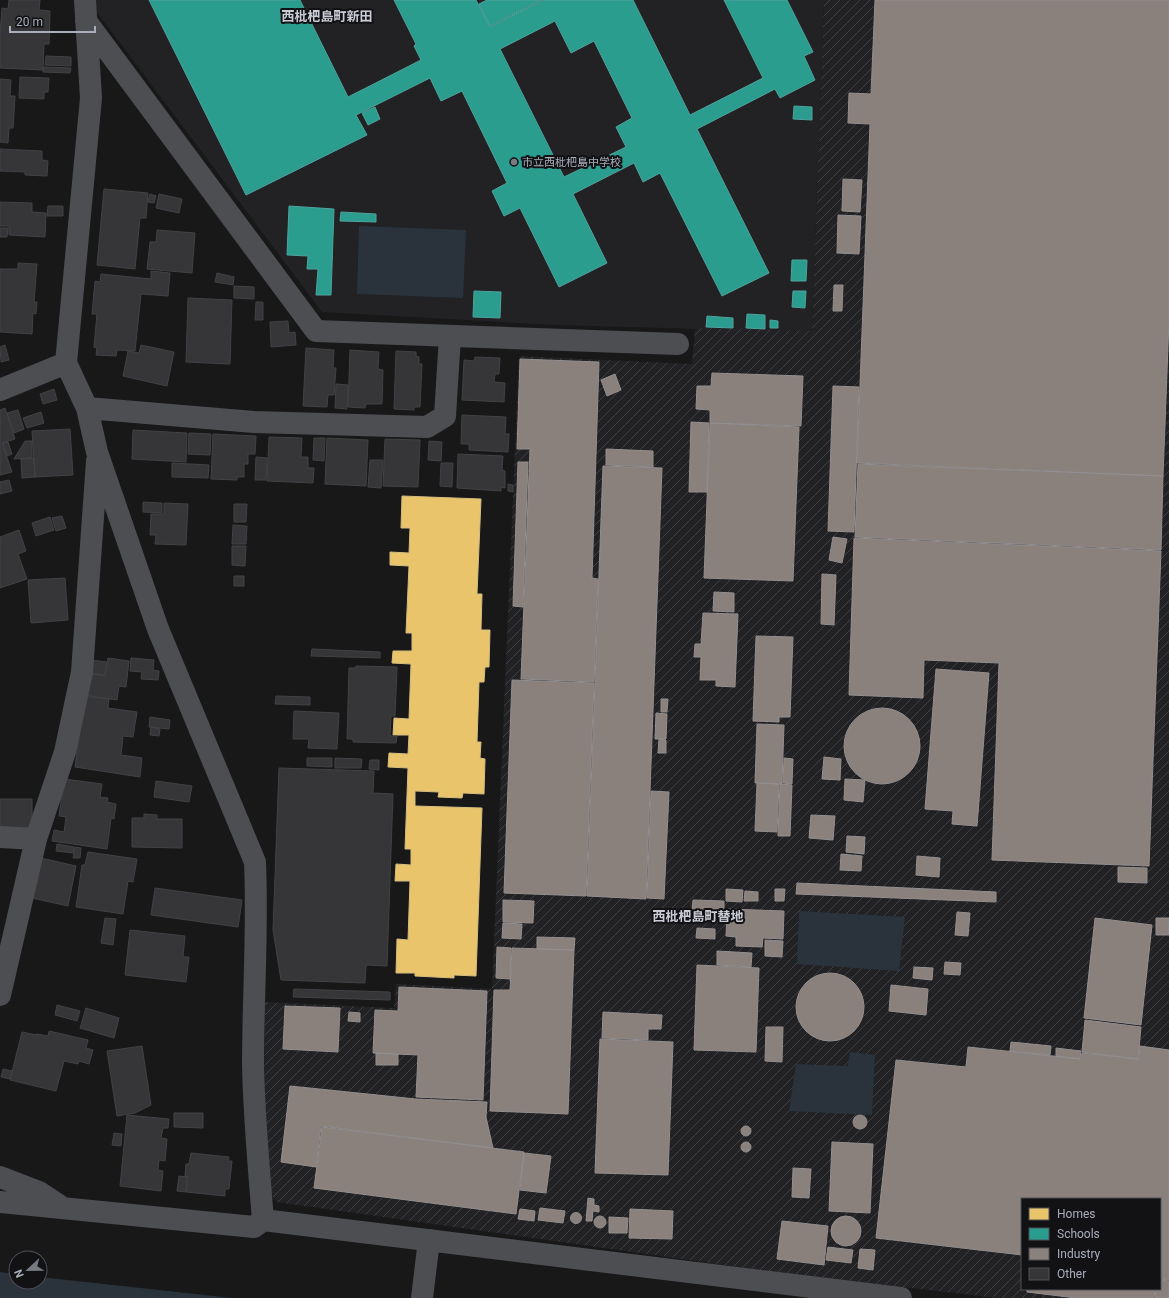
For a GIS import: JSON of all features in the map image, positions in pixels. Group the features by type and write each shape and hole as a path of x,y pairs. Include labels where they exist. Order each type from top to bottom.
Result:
{"street":[{"path":"85,11 316,331 678,344"},
{"path":"85,11 92,98 66,363 87,408 97,452 158,629 256,862 257,901 253,1066 258,1162 263,1220"},
{"path":"87,408 254,422 427,427 445,416 450,336"},
{"path":"0,390 66,363"},
{"path":"0,995 36,839 65,752 82,672 97,452"},
{"path":"0,837 36,839"},
{"path":"0,1177 39,1192 63,1209"},
{"path":"0,1202 254,1227 263,1220 901,1298"},
{"path":"422,1298 429,1240"}],"shaded area":[{"name":"市立西枇杷島中学校","path":"96,0 824,0 812,332 555,325 322,312 96,11"},
{"path":"824,0 1169,0 1169,1298 997,1298 775,1272 276,1202 269,1191 264,1097 265,1002 394,1008 396,984 492,989 519,356 692,364 695,328 812,331"},
{"path":"359,226 466,230 463,298 357,294"},
{"path":"799,911 905,917 899,971 797,964"},
{"path":"850,1052 875,1055 872,1115 789,1111 796,1064 848,1066"},
{"path":"0,1272 8,1273 8,1290 48,1290 48,1278 232,1298 0,1298"}],"building: Homes":[{"path":"402,496 481,499 477,594 482,594 481,630 490,630 489,667 485,667 484,682 479,682 477,742 481,742 480,758 485,759 484,794 463,793 462,798 438,797 439,792 415,791 415,806 482,808 476,976 454,975 454,978 415,976 415,973 396,973 397,939 408,940 410,881 395,881 396,864 411,865 411,849 405,849 408,768 388,767 389,753 408,754 409,735 393,735 394,718 409,719 411,664 392,663 393,651 412,651 412,633 406,633 409,566 390,565 390,552 409,553 410,528 401,528"}],"building: Schools":[{"path":"149,0 300,0 348,97 421,60 414,46 416,44 394,0 476,0 490,27 543,0 633,0 690,115 763,78 724,0 787,0 813,52 804,56 815,80 780,98 775,89 697,129 769,273 722,296 660,173 643,182 634,163 573,194 607,263 559,287 520,208 504,216 492,191 507,183 462,91 441,101 430,78 356,115 367,135 246,195","holes":["555,21 571,53 594,41 632,118 616,127 626,147 564,177 500,49"]},
{"path":"487,0 541,0 490,26 479,4"},
{"path":"794,106 812,107 812,120 793,119"},
{"path":"375,107 380,119 368,125 362,113"},
{"path":"289,206 334,209 331,295 316,295 318,269 307,269 308,256 287,255"},
{"path":"341,212 376,214 376,222 340,221"},
{"path":"792,260 807,260 806,281 791,281"},
{"path":"474,291 501,292 500,318 473,317"},
{"path":"793,291 806,291 805,308 792,307"},
{"path":"747,314 765,315 765,329 746,328"},
{"path":"707,316 733,318 733,328 706,327"},
{"path":"770,320 778,321 778,328 770,328"}],"building: Industry":[{"path":"875,0 1169,0 1169,320 1163,476 857,463 870,124 848,123 849,93 871,94"},
{"path":"843,179 862,180 860,212 842,211"},
{"path":"838,215 861,216 859,254 837,253"},
{"path":"834,285 843,285 842,311 833,311"},
{"path":"520,359 599,362 592,578 598,579 594,682 521,679 530,449 517,449"},
{"path":"712,373 803,376 801,426 710,423 710,410 696,409 697,386 711,386"},
{"path":"615,374 621,390 607,396 601,380"},
{"path":"833,386 859,387 854,532 828,531"},
{"path":"691,422 709,423 707,492 689,492"},
{"path":"710,423 799,427 793,581 704,578"},
{"path":"606,449 653,451 653,467 606,465"},
{"path":"518,462 528,462 523,607 513,606"},
{"path":"858,464 1163,476 1161,550 855,537"},
{"path":"603,466 662,468 646,899 587,896"},
{"path":"833,537 847,539 842,563 829,560"},
{"path":"854,538 1161,551 1149,866 992,860 999,663 924,660 923,698 849,695"},
{"path":"822,574 836,575 834,625 821,624"},
{"path":"714,592 734,593 734,612 713,611"},
{"path":"703,613 738,614 735,687 716,686 716,680 700,680 701,657 694,657 695,644 701,644"},
{"path":"756,636 793,637 790,717 779,717 779,722 753,721"},
{"path":"936,669 989,673 977,826 952,824 953,811 925,809"},
{"path":"512,680 594,683 586,896 504,893"},
{"path":"661,699 668,699 667,712 661,712"},
{"path":"875,708 889,708 903,714 914,725 920,739 920,753 917,761 909,773 903,778 889,784 875,784 861,778 850,767 844,753 844,739 850,725 861,714"},
{"path":"656,713 667,714 666,739 655,739"},
{"path":"757,724 784,725 782,784 755,783"},
{"path":"659,739 666,740 666,753 658,753"},
{"path":"824,757 841,759 840,780 822,779"},
{"path":"784,758 793,759 792,784 783,783"},
{"path":"845,779 865,780 863,802 844,800"},
{"path":"757,783 779,784 777,832 755,831"},
{"path":"780,784 792,785 790,836 778,836"},
{"path":"651,791 669,792 664,899 647,898"},
{"path":"811,815 835,816 833,840 809,838"},
{"path":"847,836 865,837 864,854 846,852"},
{"path":"841,854 862,856 861,871 840,870"},
{"path":"917,856 940,858 939,877 916,875"},
{"path":"1118,867 1147,868 1147,883 1118,882"},
{"path":"797,883 996,892 996,902 796,894"},
{"path":"726,889 743,890 742,902 726,901"},
{"path":"775,889 785,889 784,901 775,901"},
{"path":"745,891 758,892 758,901 744,901"},
{"path":"503,900 534,901 533,923 503,922"},
{"path":"693,900 724,901 724,910 692,909"},
{"path":"727,909 784,911 783,939 763,938 762,947 736,946 736,937 726,936"},
{"path":"957,912 970,913 968,936 955,935"},
{"path":"1095,918 1152,925 1141,1025 1084,1018"},
{"path":"1156,918 1169,918 1169,935 1156,935"},
{"path":"503,923 522,924 521,939 502,938"},
{"path":"697,928 715,929 715,939 696,938"},
{"path":"537,937 575,938 574,950 537,949"},
{"path":"765,940 783,941 782,957 765,956"},
{"path":"497,947 511,948 510,979 496,978"},
{"path":"512,948 574,950 568,1114 490,1111 494,990 510,990"},
{"path":"717,951 752,953 751,967 717,965"},
{"path":"945,962 961,963 960,975 944,974"},
{"path":"697,965 759,968 756,1052 694,1050"},
{"path":"914,967 933,968 932,980 913,978"},
{"path":"823,973 837,973 849,979 858,988 864,1000 862,1020 854,1031 843,1039 837,1041 823,1041 817,1039 806,1031 798,1020 796,1014 796,1000 798,994 806,983 817,975"},
{"path":"891,985 928,989 926,1015 889,1011"},
{"path":"399,987 487,991 483,1100 416,1097 418,1055 373,1053 375,1010 398,1011"},
{"path":"285,1006 340,1008 338,1052 283,1049"},
{"path":"349,1012 360,1013 360,1022 348,1021"},
{"path":"603,1012 662,1015 661,1029 648,1029 648,1040 602,1038"},
{"path":"1085,1020 1141,1027 1138,1059 1082,1052"},
{"path":"766,1027 783,1027 782,1062 765,1061"},
{"path":"600,1039 673,1042 668,1175 595,1173"},
{"path":"1011,1042 1051,1046 1050,1055 1010,1051"},
{"path":"1140,1046 1169,1050 1169,1280 1161,1279 1161,1198 1021,1198 1021,1255 876,1238 896,1060 966,1067 968,1047 1081,1059 1082,1053 1139,1059"},
{"path":"1056,1048 1081,1051 1080,1059 1056,1056"},
{"path":"376,1053 398,1054 398,1065 376,1065"},
{"path":"290,1086 416,1099 487,1102 486,1117 493,1148 321,1126 316,1167 281,1162"},
{"path":"860,1115 865,1117 867,1122 865,1127 860,1129 855,1127 853,1122 855,1117"},
{"path":"744,1126 748,1126 750,1127 750,1135 744,1136 741,1133 741,1129"},
{"path":"322,1127 524,1152 516,1214 314,1188"},
{"path":"744,1142 748,1142 750,1143 750,1151 744,1152 741,1149 741,1145"},
{"path":"832,1142 873,1144 870,1213 829,1211"},
{"path":"524,1153 551,1156 546,1193 520,1190"},
{"path":"793,1168 811,1169 809,1198 792,1197"},
{"path":"588,1198 594,1199 594,1205 599,1206 599,1212 593,1211 592,1221 586,1221"},
{"path":"540,1208 565,1211 563,1223 538,1220"},
{"path":"520,1209 535,1211 534,1221 518,1219"},
{"path":"630,1209 673,1211 672,1239 629,1238"},
{"path":"574,1213 578,1213 580,1214 580,1222 574,1223 571,1220 571,1216"},
{"path":"600,1216 604,1218 606,1222 604,1226 600,1228 596,1226 594,1222 596,1218"},
{"path":"846,1216 857,1220 861,1231 857,1242 846,1246 835,1242 831,1231 835,1220"},
{"path":"609,1217 628,1218 627,1233 609,1233"},
{"path":"782,1221 828,1226 824,1265 777,1259"},
{"path":"828,1247 853,1250 851,1263 826,1260"},
{"path":"860,1249 875,1250 873,1270 858,1268"},
{"path":"1161,1280 1169,1281 1169,1298 1155,1298 1156,1290 1161,1290"},
{"path":"1027,1290 1155,1290 1154,1298 1076,1298 1027,1292"}],"building: Other":[{"path":"9,0 40,0 39,10 50,11 49,44 44,44 43,70 0,68 2,8 8,9"},
{"path":"46,56 71,57 71,66 45,65"},
{"path":"43,67 71,68 70,73 43,72"},
{"path":"20,77 49,78 48,92 44,92 44,99 19,98"},
{"path":"0,79 11,80 10,96 15,96 13,128 9,128 8,143 0,142"},
{"path":"0,149 42,151 42,160 48,161 47,176 25,175 25,172 0,171"},
{"path":"104,189 148,193 146,218 140,218 135,269 97,265"},
{"path":"150,194 156,196 154,203 148,202"},
{"path":"159,194 182,199 179,213 156,208"},
{"path":"0,202 32,203 32,212 46,213 45,237 9,235 9,226 0,226"},
{"path":"48,206 63,206 63,216 47,216"},
{"path":"0,228 8,228 7,237 0,237"},
{"path":"157,230 195,233 192,273 147,269 150,242 156,242"},
{"path":"18,263 37,264 34,302 37,302 36,314 33,313 32,334 0,332 0,269 18,269"},
{"path":"151,271 170,273 168,296 141,294 135,351 117,350 116,356 96,355 97,348 94,347 97,314 92,314 95,281 100,282 101,274 151,279"},
{"path":"217,273 234,277 233,285 215,282"},
{"path":"234,286 254,287 254,299 234,298"},
{"path":"188,298 232,300 230,364 186,362"},
{"path":"256,302 263,302 263,320 255,320"},
{"path":"288,321 289,333 295,332 296,345 271,347 270,322"},
{"path":"5,345 9,360 1,362 0,347"},
{"path":"141,345 174,352 167,386 123,376 128,351 139,353"},
{"path":"306,348 334,350 333,368 336,368 334,395 328,395 327,407 303,406"},
{"path":"350,350 379,352 378,369 383,370 382,404 366,404 365,408 348,407"},
{"path":"396,351 416,352 416,356 419,357 419,364 422,364 420,407 414,407 414,410 394,409"},
{"path":"475,357 500,358 499,374 495,374 494,382 505,383 504,402 462,400 464,360 474,361"},
{"path":"336,384 348,385 347,409 335,408"},
{"path":"54,389 57,400 43,404 40,394"},
{"path":"5,408 15,439 2,443 12,472 0,475 0,410"},
{"path":"18,410 24,429 14,433 7,413"},
{"path":"41,412 44,423 27,428 23,418"},
{"path":"462,415 506,417 505,434 509,434 508,452 469,450 469,444 461,444"},
{"path":"70,429 73,475 35,477 32,431"},
{"path":"133,430 187,433 186,462 132,459"},
{"path":"189,433 211,434 210,455 188,454"},
{"path":"213,434 256,436 255,454 248,454 248,464 244,464 244,477 237,477 237,480 211,479"},
{"path":"269,437 302,438 301,457 308,457 308,468 314,468 313,483 267,481"},
{"path":"314,438 325,438 324,461 313,460"},
{"path":"327,438 368,440 366,486 325,484"},
{"path":"385,439 420,440 418,487 383,486"},
{"path":"25,441 32,441 32,458 14,459"},
{"path":"429,441 442,442 441,461 428,460"},
{"path":"8,442 12,454 7,456 3,443"},
{"path":"458,454 503,456 502,470 505,471 505,488 501,487 501,491 457,488"},
{"path":"256,457 267,458 266,480 255,480"},
{"path":"34,458 35,477 22,478 21,459"},
{"path":"370,460 383,460 381,488 368,487"},
{"path":"172,463 209,465 208,478 172,477"},
{"path":"441,463 453,463 452,487 440,486"},
{"path":"9,480 12,491 0,494 0,482"},
{"path":"508,484 513,485 513,492 508,491"},
{"path":"143,502 162,503 162,513 143,512"},
{"path":"164,503 188,504 186,545 155,544 156,535 150,535 151,514 164,514"},
{"path":"234,504 247,504 246,522 234,522"},
{"path":"62,516 66,528 56,531 52,518"},
{"path":"50,517 54,530 36,536 32,523"},
{"path":"233,525 247,526 246,544 232,544"},
{"path":"19,530 26,551 18,554 27,579 0,588 0,537"},
{"path":"232,546 246,546 245,566 232,565"},
{"path":"234,576 244,576 244,586 234,586"},
{"path":"65,578 68,620 31,623 28,580"},
{"path":"312,649 380,652 380,658 311,656"},
{"path":"108,658 129,661 126,687 119,686 117,700 85,695 88,673 105,676"},
{"path":"131,658 154,660 153,670 159,671 158,680 141,679 142,672 130,671"},
{"path":"90,660 107,662 105,675 88,673"},
{"path":"356,666 397,667 395,716 391,716 390,736 397,736 396,743 353,742 353,739 347,739 349,668 355,668"},
{"path":"84,696 109,699 108,708 137,712 133,737 123,736 121,755 142,758 140,777 75,767"},
{"path":"276,696 310,697 310,705 275,704"},
{"path":"294,711 339,713 337,749 308,748 309,739 293,739"},
{"path":"150,717 170,720 169,729 149,727"},
{"path":"151,727 160,729 159,736 150,735"},
{"path":"307,758 332,758 332,767 307,766"},
{"path":"335,758 362,759 361,768 335,768"},
{"path":"370,760 379,760 379,770 369,769"},
{"path":"279,768 374,771 373,793 393,794 387,966 366,965 365,983 281,980 273,930"},
{"path":"64,779 102,784 100,797 108,798 107,802 116,804 114,819 111,818 107,849 52,841 54,830 64,832 66,817 59,816"},
{"path":"156,781 192,786 189,802 154,797"},
{"path":"0,799 32,799 32,829 0,828"},
{"path":"144,814 157,815 157,819 182,819 182,848 132,847 132,818 144,818"},
{"path":"57,844 74,847 73,853 56,851"},
{"path":"75,847 81,848 80,858 73,858"},
{"path":"88,852 137,859 133,882 128,881 123,914 76,907 82,865 85,865"},
{"path":"41,858 76,866 68,906 32,898"},
{"path":"155,888 242,900 238,927 151,915"},
{"path":"105,918 116,919 113,945 101,943"},
{"path":"130,930 185,936 183,957 189,957 186,982 125,975"},
{"path":"294,989 390,992 390,1000 293,997"},
{"path":"57,1005 80,1011 77,1021 55,1015"},
{"path":"86,1008 119,1018 114,1038 80,1028"},
{"path":"49,1031 88,1040 86,1048 93,1050 89,1064 79,1061 78,1064 64,1061 56,1091 10,1080 22,1032 48,1036"},
{"path":"142,1046 151,1105 135,1113 117,1116 107,1051"},
{"path":"3,1069 12,1071 10,1079 1,1077"},
{"path":"174,1113 203,1113 203,1128 174,1127"},
{"path":"127,1115 169,1119 168,1128 163,1128 161,1138 167,1139 165,1161 159,1160 158,1170 163,1171 161,1191 120,1186"},
{"path":"114,1133 122,1134 121,1146 112,1145"},
{"path":"191,1153 229,1157 228,1161 232,1161 229,1189 225,1189 225,1196 186,1192 188,1177 185,1176 186,1164 189,1164"},
{"path":"179,1176 187,1177 186,1192 177,1191"}],"place":[{"name":"市立西枇杷島中学校","path":"514,162"}],"district":[{"name":"西枇杷島町新田","path":"327,16"},
{"name":"西枇杷島町替地","path":"698,916"}]}
